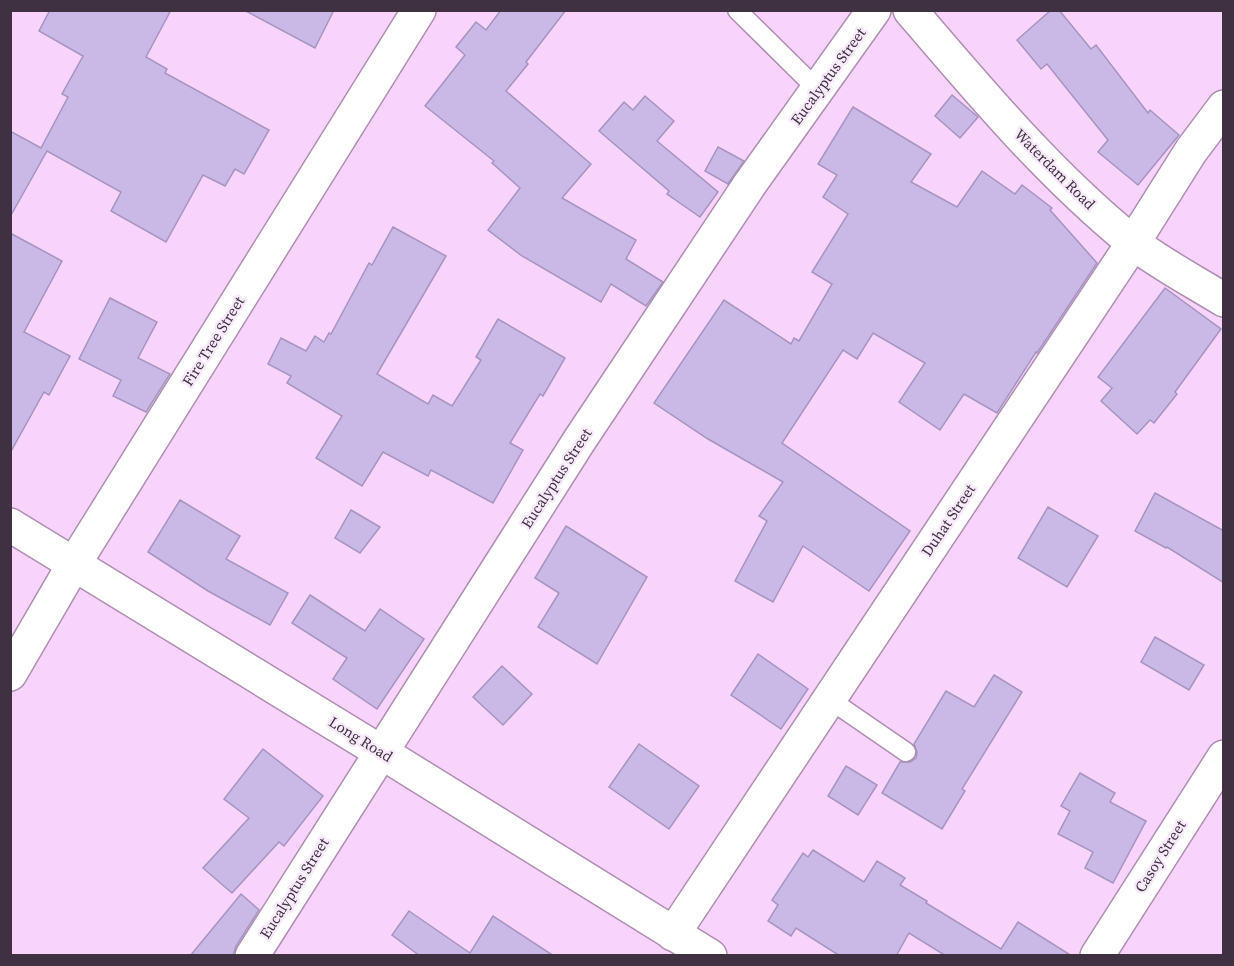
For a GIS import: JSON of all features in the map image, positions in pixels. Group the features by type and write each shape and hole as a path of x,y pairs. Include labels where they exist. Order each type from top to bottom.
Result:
{"street":[{"name":"Fire Tree Street","path":"10,674 74,564 419,10"},
{"name":"Eucalyptus Street","path":"252,956 592,421 750,184 874,10"},
{"name":"Waterdam Road","path":"910,10 994,108 1070,187 1133,243 1224,300"},
{"name":"Duhat Street","path":"673,934 1133,243 1191,151 1224,107"},
{"name":"Long Road","path":"10,525 710,956"},
{"name":"Casoy Street","path":"1097,956 1224,757"}],"lane":[{"path":"737,10 818,90"},
{"path":"829,699 906,752"}],"building":[{"path":"50,10 171,10 146,57 167,69 165,73 269,130 244,174 235,169 225,186 203,175 166,242 111,211 121,192 47,151 10,217 10,131 41,148 68,97 62,94 83,56 39,31"},
{"path":"244,10 334,10 315,48"},
{"path":"501,10 566,10 506,91 591,164 562,198 636,240 626,259 663,282 646,306 611,284 601,302 522,256 488,230 520,188 492,163 494,161 425,106 465,55 456,47 476,22 486,30"},
{"path":"1051,10 1059,10 1091,49 1096,45 1148,113 1150,110 1179,135 1138,185 1098,152 1108,140 1047,64 1041,69 1017,40"},
{"path":"952,95 978,117 960,138 935,116"},
{"path":"645,96 674,121 657,141 718,192 700,217 667,194 669,191 599,131 624,102 633,110"},
{"path":"853,107 931,154 911,182 957,207 982,171 1015,194 1022,185 1052,208 1050,210 1097,263 997,413 964,394 940,430 899,402 925,363 873,333 857,359 843,350 782,443 910,531 869,591 803,546 773,602 735,581 767,521 759,516 783,482 708,439 654,403 724,300 791,344 794,338 799,341 832,284 812,272 848,214 823,197 837,175 818,164"},
{"path":"718,147 744,161 728,184 705,171"},
{"path":"393,227 446,256 377,374 428,404 433,395 452,406 481,360 476,357 498,319 565,358 543,396 540,394 510,443 523,450 493,503 431,470 428,476 383,452 362,486 316,458 342,416 287,383 291,376 268,364 281,338 306,351 315,336 324,342 329,333 331,334 369,263 372,265"},
{"path":"10,233 62,261 24,332 70,356 49,395 44,392 10,453"},
{"path":"1165,288 1221,329 1175,392 1177,394 1154,423 1150,420 1137,434 1101,401 1112,388 1098,377"},
{"path":"110,298 157,322 138,358 170,374 146,412 113,396 121,380 79,359"},
{"path":"1155,493 1224,531 1224,583 1167,547 1135,531"},
{"path":"180,500 240,536 226,559 288,593 270,625 208,591 148,552"},
{"path":"1048,507 1098,536 1067,587 1018,558"},
{"path":"351,510 380,527 360,553 335,538"},
{"path":"566,526 647,577 597,664 538,627 559,593 535,578"},
{"path":"310,595 365,631 380,609 424,639 377,709 333,679 347,658 292,623"},
{"path":"1155,637 1204,665 1189,690 1141,662"},
{"path":"758,654 808,689 781,729 731,695"},
{"path":"502,666 532,694 503,725 473,697"},
{"path":"994,675 1022,692 962,789 965,791 942,829 882,793 900,762 910,762 916,758 917,752 914,744 946,691 974,707"},
{"path":"639,744 699,786 669,829 609,787"},
{"path":"263,749 323,796 284,846 279,842 232,893 203,868 249,818 224,799"},
{"path":"846,766 877,785 858,815 828,796"},
{"path":"1080,773 1115,793 1110,802 1146,821 1113,883 1085,868 1093,852 1058,834 1070,811 1061,806"},
{"path":"813,850 864,882 877,861 905,878 900,885 1001,949 1018,922 1072,956 946,956 909,933 896,956 840,956 796,928 791,936 768,921 778,905 772,900 803,853 808,857"},
{"path":"241,894 259,910 236,946 233,956 190,956"},
{"path":"409,911 470,953 493,916 554,956 420,956 392,935"}]}
